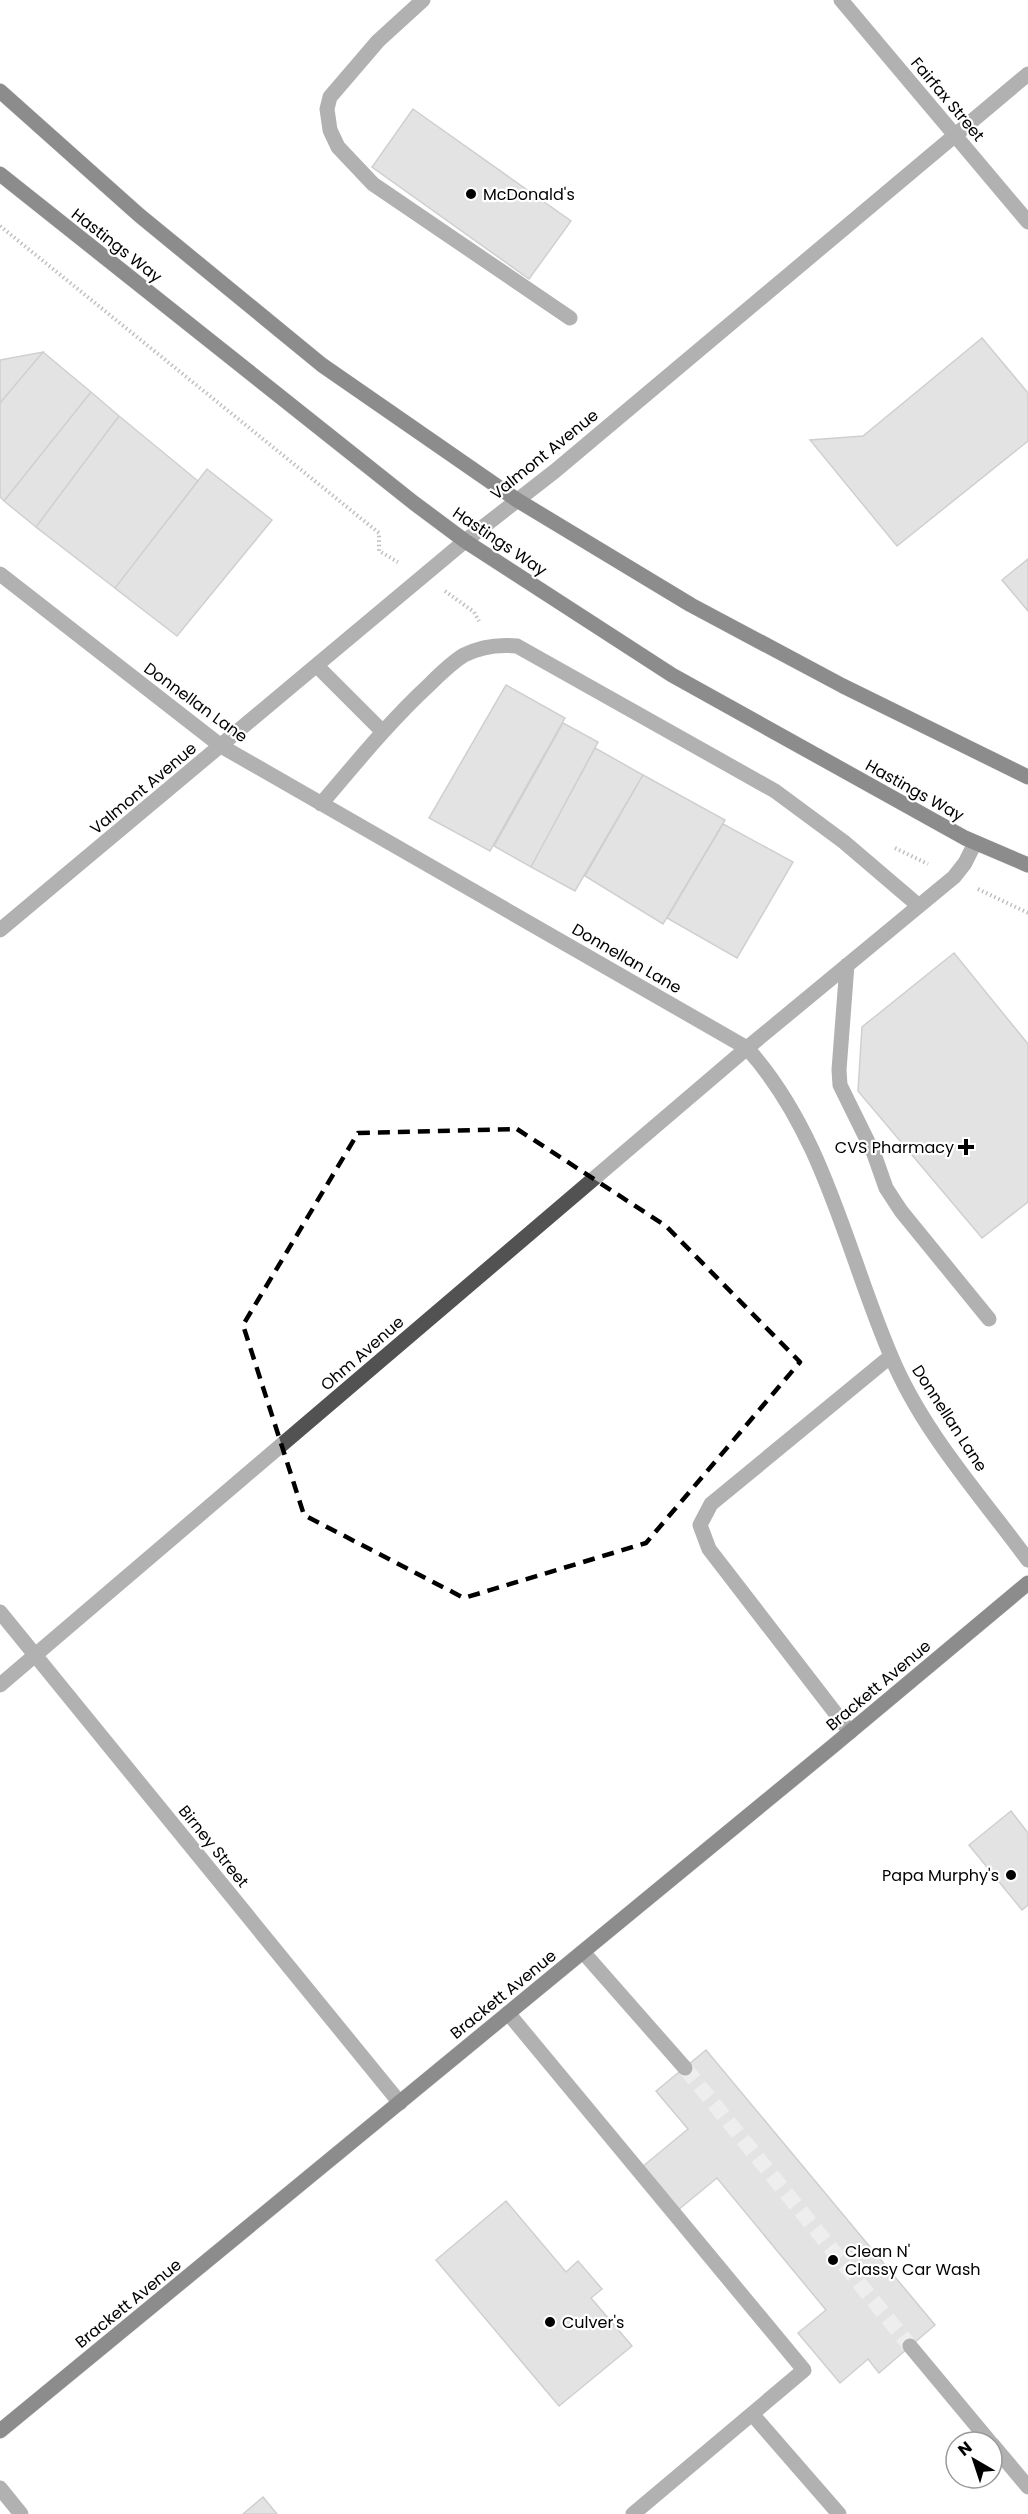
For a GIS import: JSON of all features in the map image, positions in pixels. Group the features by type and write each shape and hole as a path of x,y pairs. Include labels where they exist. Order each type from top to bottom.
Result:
{"main road":[{"path":"0,91 139,215 322,365 517,500 691,606 843,686 1028,777"},
{"name":"Hastings Way","path":"0,174 404,496 465,541 672,675 975,843 1028,865"},
{"name":"Brackett Avenue","path":"0,2431 1028,1583"}],"street":[{"path":"423,0 378,41 330,97 327,109 330,130 338,147 373,184 570,318"},
{"name":"Fairfax Street","path":"841,0 1028,222"},
{"name":"Valmont Avenue","path":"0,930 465,541 555,471 1028,74"},
{"name":"Donnellan Lane","path":"0,574 221,746 747,1048 764,1067 786,1101 820,1164 891,1356 906,1389 940,1441 1028,1560"},
{"path":"321,804 403,709 449,666 484,647 500,644 517,646 775,791 836,836 919,906"},
{"path":"317,666 383,732"},
{"name":"Ohm Avenue","path":"0,1685 747,1048 954,877 965,863 975,843"},
{"path":"847,965 838,1070 840,1085 874,1154 886,1188 901,1211 989,1319"},
{"path":"850,1732 709,1549 700,1525 711,1504 891,1356"},
{"name":"Birney Street","path":"0,1612 400,2103"},
{"path":"583,1952 685,2068"},
{"path":"508,2013 804,2370 633,2514"},
{"path":"910,2346 980,2430"},
{"path":"752,2414 838,2514"},
{"path":"1004,2458 1028,2487"},
{"path":"0,2488 21,2514"}],"highlighted area":[{"path":"517,1129 666,1226 800,1362 646,1543 464,1598 304,1515 243,1325 358,1133"}],"building":[{"name":"McDonald's","path":"413,109 571,221 529,279 372,167"},
{"path":"982,338 1028,393 1028,441 897,546 810,440 863,436"},
{"path":"43,352 91,392 4,501 0,497 0,403"},
{"path":"43,352 0,403 0,360"},
{"path":"91,392 119,416 36,527 4,501"},
{"path":"119,416 198,481 115,588 36,527"},
{"path":"207,469 272,520 177,636 115,588"},
{"path":"1028,559 1028,611 1002,580"},
{"path":"506,685 565,718 490,851 429,818"},
{"path":"563,723 598,742 531,867 494,846"},
{"path":"595,748 643,775 575,891 531,867"},
{"path":"643,775 725,820 663,924 585,876"},
{"path":"723,824 793,862 737,958 667,918"},
{"name":"CVS Pharmacy","path":"954,953 1028,1044 1028,1202 982,1238 858,1091 862,1027"},
{"name":"Papa Murphy's","path":"1011,1811 1028,1833 1028,1905 1022,1910 969,1845"},
{"name":"Clean N' Classy Car Wash","path":"706,2050 935,2325 879,2373 868,2359 840,2383 798,2333 826,2310 717,2178 678,2210 642,2167 688,2129 656,2091"},
{"name":"Culver's","path":"506,2201 566,2272 578,2261 602,2289 591,2298 632,2346 559,2406 436,2260"},
{"path":"263,2497 277,2514 243,2514"}],"tunnel":[{"path":"685,2068 910,2346"}],"place":[{"name":"McDonald's","path":"471,194"},
{"name":"CVS Pharmacy","path":"966,1147"},
{"name":"Papa Murphy's","path":"1011,1875"},
{"name":"Clean N' Classy Car Wash","path":"833,2260"},
{"name":"Culver's","path":"550,2322"}]}
